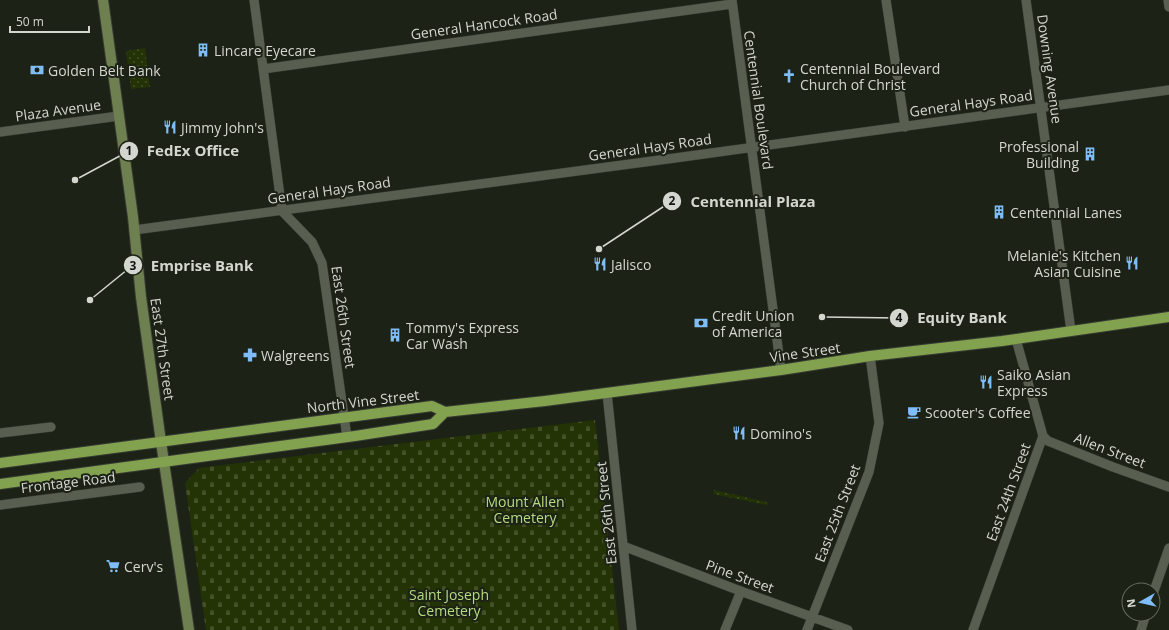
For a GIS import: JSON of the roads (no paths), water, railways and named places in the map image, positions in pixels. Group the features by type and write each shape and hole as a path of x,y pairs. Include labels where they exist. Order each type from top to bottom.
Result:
{"main road":[{"name":"East 27th Street","path":"103,0 134,230 141,296 189,630"},
{"name":"Vine Street","path":"445,412 607,393 781,370 870,356 1016,339 1169,317"},
{"name":"North Vine Street","path":"0,463 432,406 445,412"},
{"path":"0,484 433,424 445,412"}],"street":[{"path":"254,0 282,210"},
{"path":"886,0 904,127"},
{"name":"Downing Avenue","path":"1026,0 1071,331"},
{"path":"1168,0 1169,7"},
{"name":"General Hancock Road","path":"263,68 732,2"},
{"name":"Centennial Boulevard","path":"732,2 781,370"},
{"name":"General Hays Road","path":"134,230 752,148 1169,90"},
{"name":"Plaza Avenue","path":"0,132 119,116"},
{"name":"East 26th Street","path":"282,210 312,242 322,263 347,437"},
{"name":"East 24th Street","path":"973,630 1043,436 1016,339"},
{"name":"East 25th Street","path":"807,630 869,472 879,423 870,356"},
{"name":"East 26th Street","path":"607,393 632,630"},
{"path":"0,434 51,427"},
{"name":"Allen Street","path":"1043,436 1048,441 1113,467 1169,487"},
{"name":"Frontage Road","path":"0,506 140,487"},
{"name":"Pine Street","path":"623,546 848,630"},
{"path":"1157,582 1169,548"},
{"path":"725,630 741,591"}],"place":[{"name":"Lincare Eyecare","path":"203,50"},
{"name":"Golden Belt Bank","path":"37,70"},
{"name":"Centennial Boulevard Church of Christ","path":"789,76"},
{"name":"Jimmy John's","path":"170,127"},
{"name":"Professional Building","path":"1090,154"},
{"name":"FedEx Office","path":"75,180"},
{"name":"Centennial Lanes","path":"999,212"},
{"name":"Centennial Plaza","path":"599,249"},
{"name":"Melanie's Kitchen Asian Cuisine","path":"1132,263"},
{"name":"Jalisco","path":"600,264"},
{"name":"Emprise Bank","path":"90,300"},
{"name":"Equity Bank","path":"822,317"},
{"name":"Credit Union of America","path":"701,323"},
{"name":"Tommy's Express Car Wash","path":"395,335"},
{"name":"Walgreens","path":"250,355"},
{"name":"Saiko Asian Express","path":"986,382"},
{"name":"Scooter's Coffee","path":"914,412"},
{"name":"Domino's","path":"739,433"},
{"name":"Cerv's","path":"113,566"}],"park label":[{"name":"Mount Allen Cemetery","path":"525,510"},
{"name":"Saint Joseph Cemetery","path":"449,602"}]}
